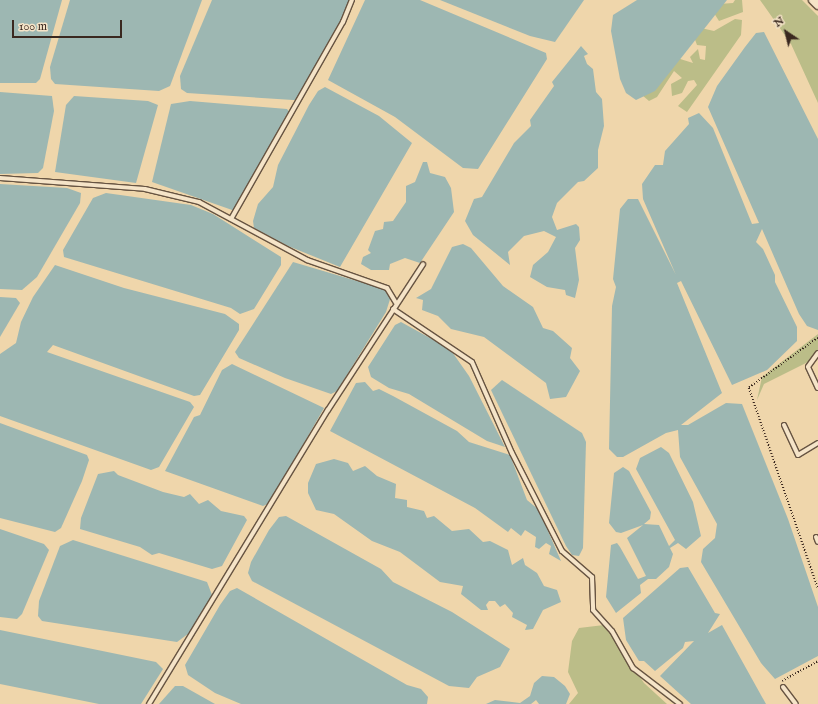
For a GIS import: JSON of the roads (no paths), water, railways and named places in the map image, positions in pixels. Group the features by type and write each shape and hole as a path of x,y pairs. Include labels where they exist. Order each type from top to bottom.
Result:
{"street":[{"path":"813,0 818,5"}],"lane":[{"path":"231,219 322,60 352,0"},
{"path":"0,178 145,189 199,202 307,260 386,288 396,303"},
{"path":"149,704 396,303 423,264"},
{"path":"393,309 472,362 512,453 562,551 592,577 593,610 612,630 638,674 680,704"},
{"path":"818,353 808,367 818,388"},
{"path":"784,425 798,455 818,443"},
{"path":"816,537 818,542"},
{"path":"783,687 796,704"}],"water":[{"path":"0,0 62,0 40,79 36,83 0,83"},
{"path":"70,0 202,0 170,86 159,91 55,84 51,79 50,67"},
{"path":"212,0 350,0 325,54 299,100 293,100 187,93 181,89 180,76"},
{"path":"365,0 420,0 546,53 547,59 478,169 463,168 395,117 328,80"},
{"path":"440,0 584,0 555,42 530,36"},
{"path":"637,0 727,0 655,91 636,100 626,93 620,79 611,31 613,15"},
{"path":"764,32 818,139 818,330 807,326 799,314 762,229 756,242 763,249 775,275 775,282 797,327 797,341 767,370 732,385 681,281 677,283 722,393 681,425 688,425 726,403 742,404 788,519 818,607 818,656 775,679 761,663 701,562 703,549 715,538 717,524 680,457 678,430 666,433 623,457 617,457 609,449 612,306 616,287 613,279 620,209 628,199 638,199 676,275 643,199 642,184 655,165 663,165 665,151 689,124 688,118 699,113 713,128 752,224 759,223 708,107 717,86 745,47 756,33"},
{"path":"581,46 588,54 584,56 587,64 593,69 596,92 602,99 604,126 598,150 598,168 584,181 578,182 557,203 552,217 557,230 576,224 579,227 580,240 575,248 579,280 575,298 566,295 565,290 547,287 530,277 533,265 548,252 556,237 544,231 524,236 508,252 510,265 473,235 465,221 474,199 482,197 514,143 531,126 530,120 554,86 552,82"},
{"path":"325,87 379,116 412,143 340,267 288,246 254,228 253,221 258,204 273,187 278,165 309,105 318,91"},
{"path":"0,92 52,96 54,111 43,168 38,173 0,174"},
{"path":"74,96 148,101 158,105 136,183 55,172 66,105"},
{"path":"190,101 287,109 291,114 235,211 152,182 171,104"},
{"path":"423,162 427,162 430,173 445,177 451,188 454,212 420,263 405,258 390,264 389,270 371,270 361,264 363,257 371,253 368,250 375,231 383,229 384,222 393,221 406,202 406,186 415,182"},
{"path":"0,184 67,188 81,193 80,203 37,277 22,290 0,289"},
{"path":"106,193 191,205 213,214 281,257 281,265 254,309 240,314 231,308 64,257 63,250 93,198"},
{"path":"463,244 471,248 503,286 533,307 543,328 553,331 572,348 570,358 580,371 566,397 550,399 546,383 484,337 451,329 438,316 422,310 423,300 416,298 431,289 452,247"},
{"path":"293,262 384,289 391,296 386,312 337,391 331,394 285,378 239,358 235,352"},
{"path":"55,265 124,288 225,314 239,324 239,330 200,395 194,396 53,345 47,352 190,402 194,407 159,467 151,470 0,416 0,354 16,343 21,322 33,297"},
{"path":"0,297 16,298 20,303 0,337"},
{"path":"401,322 450,349 469,376 505,447 487,441 409,394 389,388 371,377 368,367 395,325"},
{"path":"232,364 324,408 270,503 263,506 165,471 194,417 200,415 222,370"},
{"path":"502,380 582,433 586,442 583,548 579,556 572,555 566,546 491,390"},
{"path":"365,382 373,391 379,389 393,396 457,431 469,442 510,455 527,500 539,510 561,561 549,554 551,546 546,543 539,549 535,547 536,537 525,530 521,536 511,528 508,532 475,508 330,431 356,383"},
{"path":"0,423 87,455 89,460 82,481 61,528 55,532 0,518"},
{"path":"661,447 669,453 693,502 701,536 686,549 678,543 670,548 673,554 669,567 656,579 648,579 640,585 641,593 616,613 606,597 611,545 617,543 638,579 646,576 627,538 643,525 621,533 616,532 609,523 614,473 623,467 629,471 651,512 650,519 644,524 659,525 669,546 675,540 636,469 640,458"},
{"path":"334,459 348,463 353,471 365,466 377,476 396,484 395,498 407,500 407,507 424,511 427,518 434,516 452,531 469,529 483,542 490,541 508,550 512,565 523,558 525,565 537,573 544,586 557,590 561,602 543,610 533,629 525,630 527,625 512,617 513,613 505,604 500,607 495,601 489,601 486,605 488,610 481,610 461,594 463,586 440,582 400,552 372,541 334,514 316,510 308,493 308,483 316,464"},
{"path":"114,471 118,475 163,492 184,497 190,494 199,504 208,500 221,511 244,516 247,520 222,566 212,569 159,553 152,555 140,547 80,529 81,518 98,474"},
{"path":"286,516 381,569 393,582 452,612 510,649 500,667 477,677 469,688 449,686 252,581 248,573 251,562 269,530 279,517"},
{"path":"0,529 44,544 49,550 22,614 17,619 0,617"},
{"path":"73,540 207,582 212,595 192,631 177,642 42,621 38,616 39,601 60,546"},
{"path":"688,567 715,613 720,614 708,633 722,625 766,704 691,704 660,676 694,641 685,642 683,648 655,671 644,661 639,661 626,640 623,618 680,568"},
{"path":"237,588 407,685 421,689 428,697 427,704 241,704 215,693 188,675 185,665 220,605 230,591"},
{"path":"0,630 156,662 163,669 141,704 99,704 0,684"},
{"path":"542,676 554,677 565,686 570,694 566,704 539,704 536,700 531,704 486,704 495,700 520,703 530,696 534,683"},
{"path":"175,686 183,686 215,704 159,704"}]}
